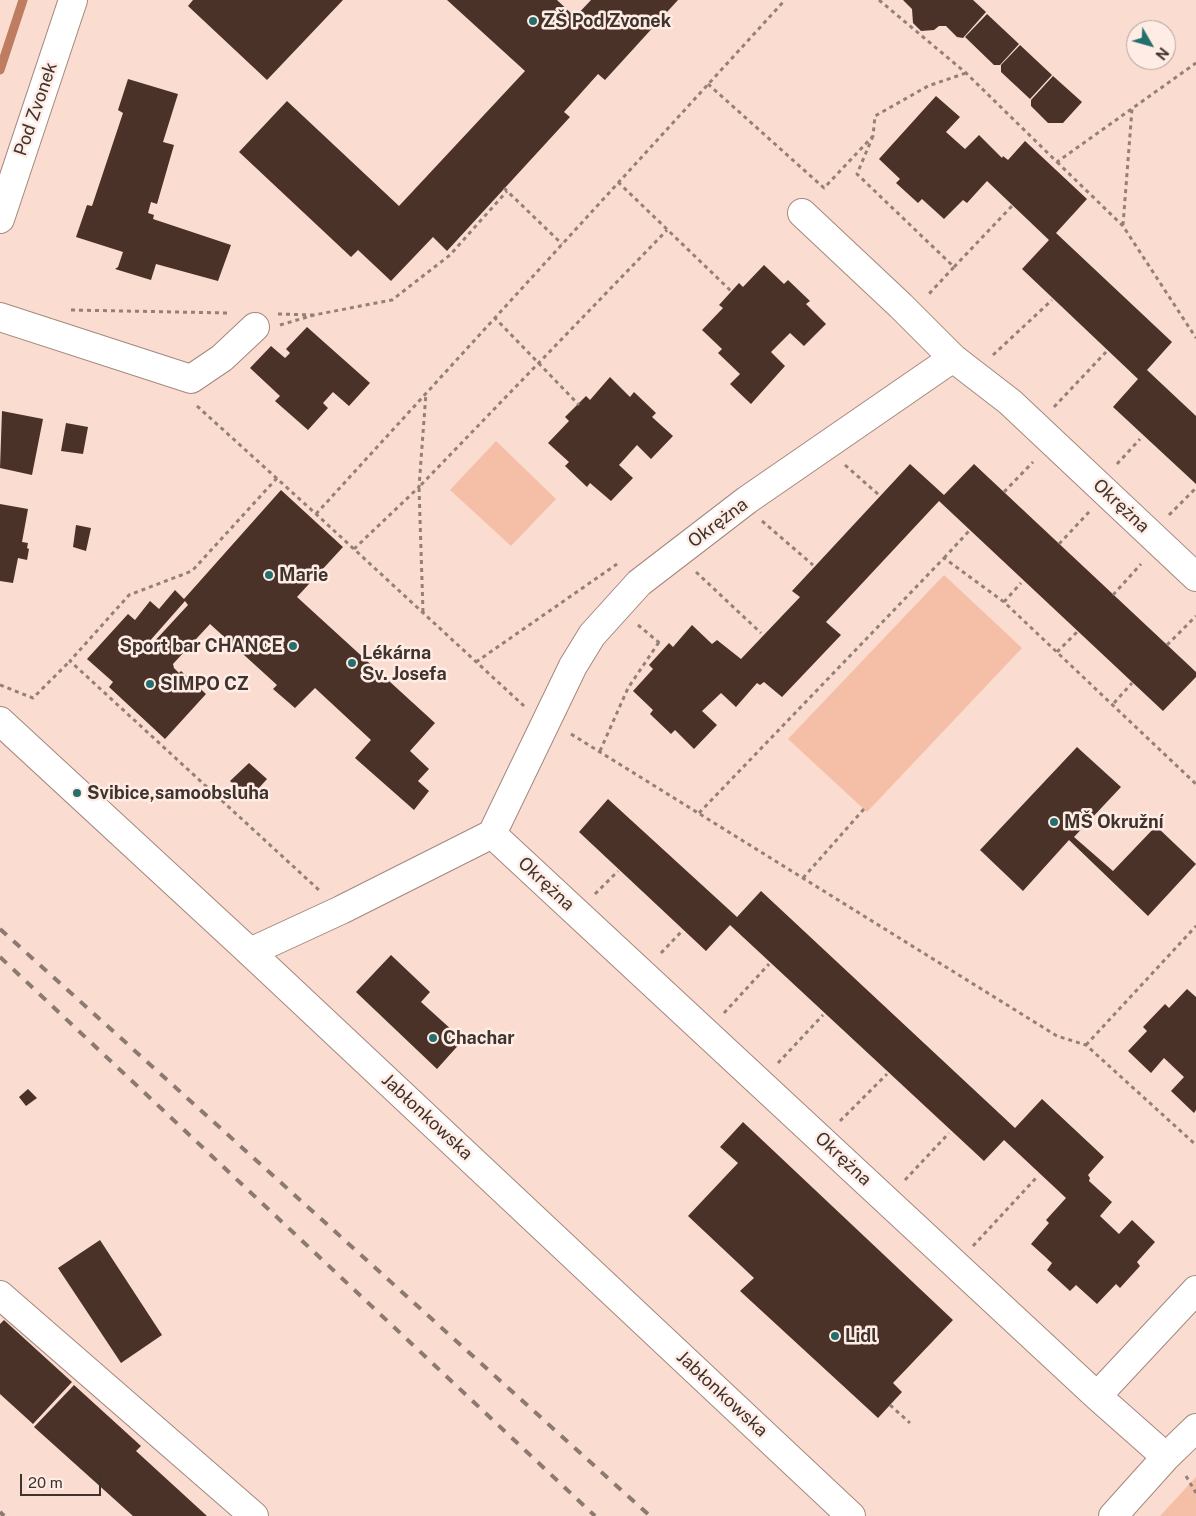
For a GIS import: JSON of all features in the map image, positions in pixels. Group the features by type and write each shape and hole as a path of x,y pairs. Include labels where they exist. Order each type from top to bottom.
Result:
{"street":[{"name":"Pod Zvonek","path":"0,219 73,0"},
{"name":"Okrężna","path":"802,213 902,306 953,358 1010,402 1196,577"},
{"path":"0,317 191,379 222,358 255,318"},
{"name":"Okrężna","path":"953,358 747,500 639,583 592,634 572,666 492,834 1097,1396 1166,1457"},
{"name":"Jabłonkowska","path":"0,721 250,952 851,1516"},
{"path":"250,952 341,910 492,834"},
{"path":"1097,1396 1196,1290"},
{"path":"0,1296 254,1516"},
{"path":"1113,1516 1166,1457 1196,1428"}],"path":[{"path":"316,514 785,0"},
{"path":"879,0 966,73 1123,226 1196,338"},
{"path":"1057,162 1196,63"},
{"path":"954,267 857,174 873,136 875,116 928,86 966,73"},
{"path":"708,84 824,188 873,136"},
{"path":"1123,226 1132,109"},
{"path":"618,182 732,292"},
{"path":"255,318 262,331 314,315 392,300 450,255 505,190 562,244"},
{"path":"933,304 926,297 1012,206"},
{"path":"354,549 419,488 667,230"},
{"path":"989,358 1052,300"},
{"path":"69,310 255,318 314,315"},
{"path":"494,317 579,405"},
{"path":"1048,413 1106,352"},
{"path":"191,379 186,397 277,478 544,725 562,729 600,751 1056,1036 1086,1045 1196,1145"},
{"path":"423,613 419,488 426,392"},
{"path":"828,445 840,460 879,495"},
{"path":"1004,492 1037,458"},
{"path":"0,685 33,698 70,661 129,595 192,571 277,478"},
{"path":"1164,520 1195,489"},
{"path":"747,500 758,517 813,565"},
{"path":"1059,544 1092,508"},
{"path":"699,813 969,531"},
{"path":"944,558 1004,602 1114,703 1196,784"},
{"path":"1113,595 1147,558"},
{"path":"688,565 761,633"},
{"path":"1004,602 1021,583"},
{"path":"1167,645 1196,616"},
{"path":"1058,652 1077,632"},
{"path":"600,751 628,688 659,642"},
{"path":"70,661 341,910"},
{"path":"1114,703 1132,683"},
{"path":"803,878 864,809"},
{"path":"591,898 618,871"},
{"path":"1086,1045 1196,926"},
{"path":"657,958 682,931"},
{"path":"720,1018 769,964"},
{"path":"774,1067 823,1015"},
{"path":"836,1125 887,1074"},
{"path":"899,1186 949,1134"},
{"path":"969,1250 1036,1178"},
{"path":"890,1405 910,1423"}],"shaded area":[{"path":"496,441 556,499 511,546 450,490"},
{"path":"944,575 1022,648 867,812 788,739"},
{"path":"1196,1477 1196,1516 1160,1516"}],"building":[{"path":"193,0 343,0 267,80 188,6"},
{"path":"447,0 557,0 575,17 591,0 678,0 605,80 598,74 564,112 570,117 447,251 433,237 391,281 358,250 351,257 239,152 287,101 399,206 525,71"},
{"path":"903,0 973,0 986,12 963,38 957,37 946,26 939,26 934,30 921,31 913,23 912,9"},
{"path":"987,14 1019,44 1000,65 994,65 965,37"},
{"path":"1020,45 1052,75 1030,99 1001,72 1001,65"},
{"path":"1053,76 1082,102 1063,123 1048,123 1031,106 1031,100"},
{"path":"128,79 178,94 163,142 174,145 157,204 151,202 148,213 154,215 153,219 231,245 218,281 156,264 151,280 115,269 118,267 123,252 76,237 87,205 92,206 123,113 118,110"},
{"path":"936,96 960,117 946,132 965,149 979,135 1002,158 1003,156 1008,160 1025,141 1087,199 1056,233 1172,342 1147,370 1196,416 1196,484 1113,407 1138,379 1022,269 1049,240 987,181 967,203 963,200 944,219 922,199 918,203 896,183 900,179 879,159"},
{"path":"764,265 784,284 788,280 810,301 806,304 826,324 804,346 790,333 771,352 785,366 751,404 730,384 740,374 718,353 722,349 702,330 723,308 719,305 739,283 743,287"},
{"path":"307,327 370,383 349,406 333,392 323,403 328,408 308,430 275,401 280,396 250,368 271,346 285,358 290,353 286,349"},
{"path":"610,377 630,397 634,392 656,413 652,417 673,436 651,459 637,445 619,465 633,478 611,501 590,483 587,487 565,466 569,462 548,443 569,421 565,417 586,396 590,400"},
{"path":"2,411 43,419 32,475 0,468"},
{"path":"66,423 88,427 83,454 61,451"},
{"path":"910,464 944,495 974,464 1196,672 1196,677 1163,711 939,501 826,622 841,635 782,697 764,682 760,685 757,683 736,707 721,693 702,711 717,725 694,749 675,730 671,734 650,714 653,710 633,691 653,669 649,665 669,643 673,647 692,625 712,644 717,640 741,659 800,597 792,591"},
{"path":"281,490 343,547 297,597 435,723 410,751 429,769 418,781 429,791 414,810 355,758 371,740 315,688 295,708 273,689 277,685 210,624 173,664 179,673 181,671 206,694 165,739 109,687 113,682 87,659 128,614 135,620 150,601 159,609 175,590 184,599","holes":["185,601 188,605 151,645 148,643"]},
{"path":"0,504 28,509 22,542 28,543 27,560 18,558 13,583 0,581"},
{"path":"76,525 91,528 86,551 73,547"},
{"path":"1077,747 1121,787 1074,837 1113,871 1156,826 1196,864 1148,916 1069,840 1023,891 980,850"},
{"path":"249,763 267,779 249,799 230,781"},
{"path":"608,799 737,917 761,891 1015,1128 1042,1099 1104,1157 1088,1175 1089,1181 1112,1202 1100,1216 1119,1234 1132,1220 1155,1242 1137,1262 1140,1266 1120,1288 1116,1284 1097,1304 1076,1285 1070,1291 1047,1270 1052,1263 1031,1244 1049,1223 1046,1220 1066,1198 1004,1140 984,1161 730,925 706,951 579,832"},
{"path":"391,955 430,992 421,1002 463,1040 437,1069 356,992"},
{"path":"1187,989 1196,997 1196,1110 1194,1113 1171,1091 1184,1077 1164,1058 1151,1073 1128,1051 1147,1031 1143,1027 1165,1004 1169,1008"},
{"path":"28,1089 37,1098 26,1106 19,1097"},
{"path":"743,1122 953,1320 893,1383 902,1392 878,1418 740,1291 754,1278 688,1216 738,1163 720,1147"},
{"path":"100,1240 162,1335 121,1363 58,1268"},
{"path":"4,1320 72,1382 33,1424 0,1394 0,1324"},
{"path":"74,1385 141,1446 136,1451 207,1516 133,1516 34,1427"}],"waterway":[{"path":"0,70 23,0"}],"railway":[{"path":"0,929 650,1516"},
{"path":"0,957 595,1516"},
{"path":"0,1512 4,1516"}],"place":[{"name":"ZŠ Pod Zvonek","path":"533,21"},
{"name":"Marie","path":"269,575"},
{"name":"Sport bar CHANCE","path":"293,646"},
{"name":"Lékárna Sv. Josefa","path":"352,663"},
{"name":"SIMPO CZ","path":"150,684"},
{"name":"Svibice,samoobsluha","path":"77,793"},
{"name":"MŠ Okružní","path":"1054,822"},
{"name":"Chachar","path":"433,1038"},
{"name":"Lidl","path":"835,1336"}]}
